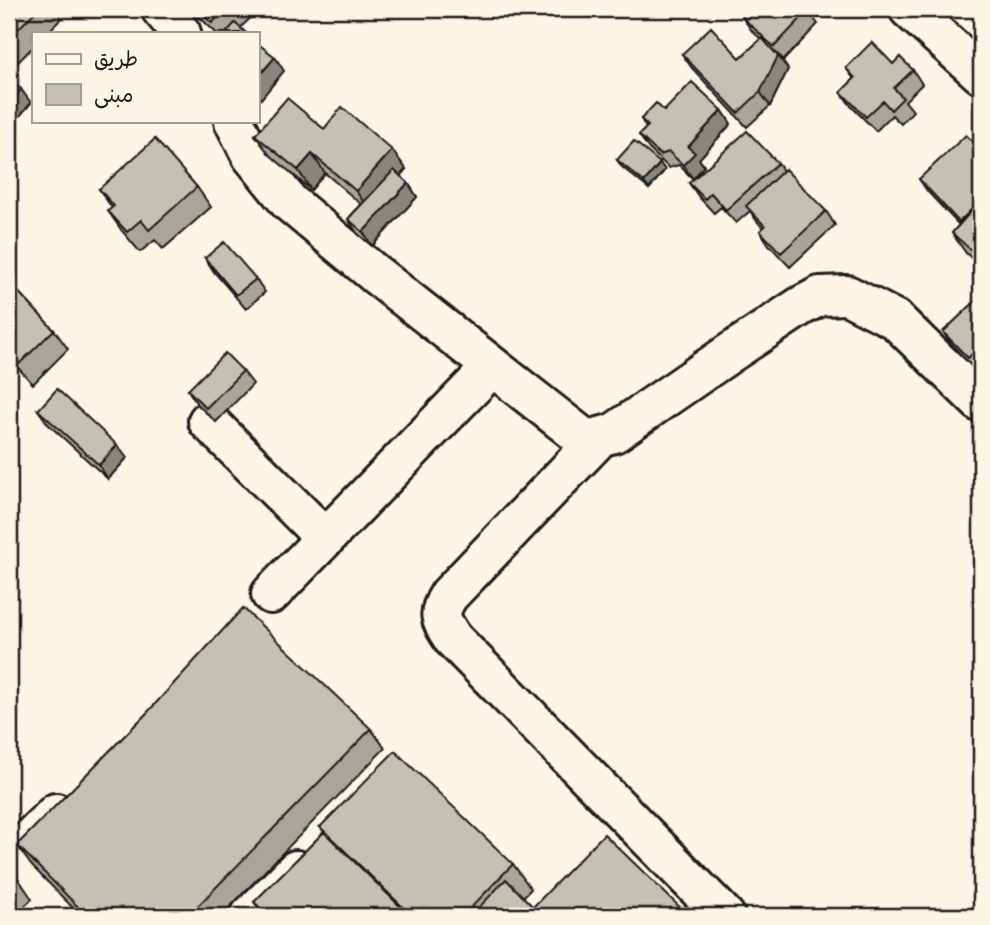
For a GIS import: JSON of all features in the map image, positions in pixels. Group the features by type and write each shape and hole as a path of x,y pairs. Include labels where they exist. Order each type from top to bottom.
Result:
{"street":[{"path":"161,9 180,32"},
{"path":"909,9 981,74"},
{"path":"234,122 251,155 289,202 582,437 592,439 614,433 730,353 820,296 847,295 896,320 981,403"},
{"path":"271,594 492,367"},
{"path":"208,421 324,538"},
{"path":"600,437 449,595 441,607 441,620 453,639 725,916"},
{"path":"62,916 23,875 18,863 19,854 84,785"},
{"path":"250,916 316,850"}],"building":[{"path":"9,9 38,9 9,38"},
{"path":"197,9 226,9 212,23"},
{"path":"743,9 808,11 774,47 742,17 747,12"},
{"path":"235,23 245,32 227,32"},
{"path":"711,27 740,58 762,38 778,56 760,92 738,113 682,54"},
{"path":"872,42 893,64 900,57 913,70 894,88 903,98 891,110 883,101 866,117 841,92 855,78 846,68"},
{"path":"259,45 275,57 259,76"},
{"path":"9,78 21,89 9,104"},
{"path":"692,82 722,110 688,147 695,153 683,165 669,152 660,155 639,135 648,126 641,119 656,103 664,111"},
{"path":"287,98 324,129 342,107 392,150 356,191 312,154 298,170 255,135"},
{"path":"747,131 778,163 726,210 711,193 705,199 689,183"},
{"path":"966,135 981,151 981,200 959,222 919,179"},
{"path":"155,139 197,187 149,230 141,220 127,232 108,211 114,206 99,189"},
{"path":"634,141 660,163 644,182 617,160"},
{"path":"785,169 826,211 781,253 760,231 765,226 746,206"},
{"path":"394,170 408,183 363,232 348,219"},
{"path":"981,200 981,259 952,233"},
{"path":"224,242 256,279 236,295 205,258"},
{"path":"9,282 54,330 19,364 9,353"},
{"path":"981,296 981,345 968,358 943,332"},
{"path":"225,353 243,371 206,408 188,390"},
{"path":"57,389 117,445 99,465 38,410"},
{"path":"243,608 371,729 188,916 87,916 17,845 145,715"},
{"path":"395,751 513,864 463,916 412,916 320,827"},
{"path":"324,832 410,916 269,916 254,902"},
{"path":"604,834 689,916 471,916 506,879 533,907"},
{"path":"9,868 15,874 9,880"}]}
